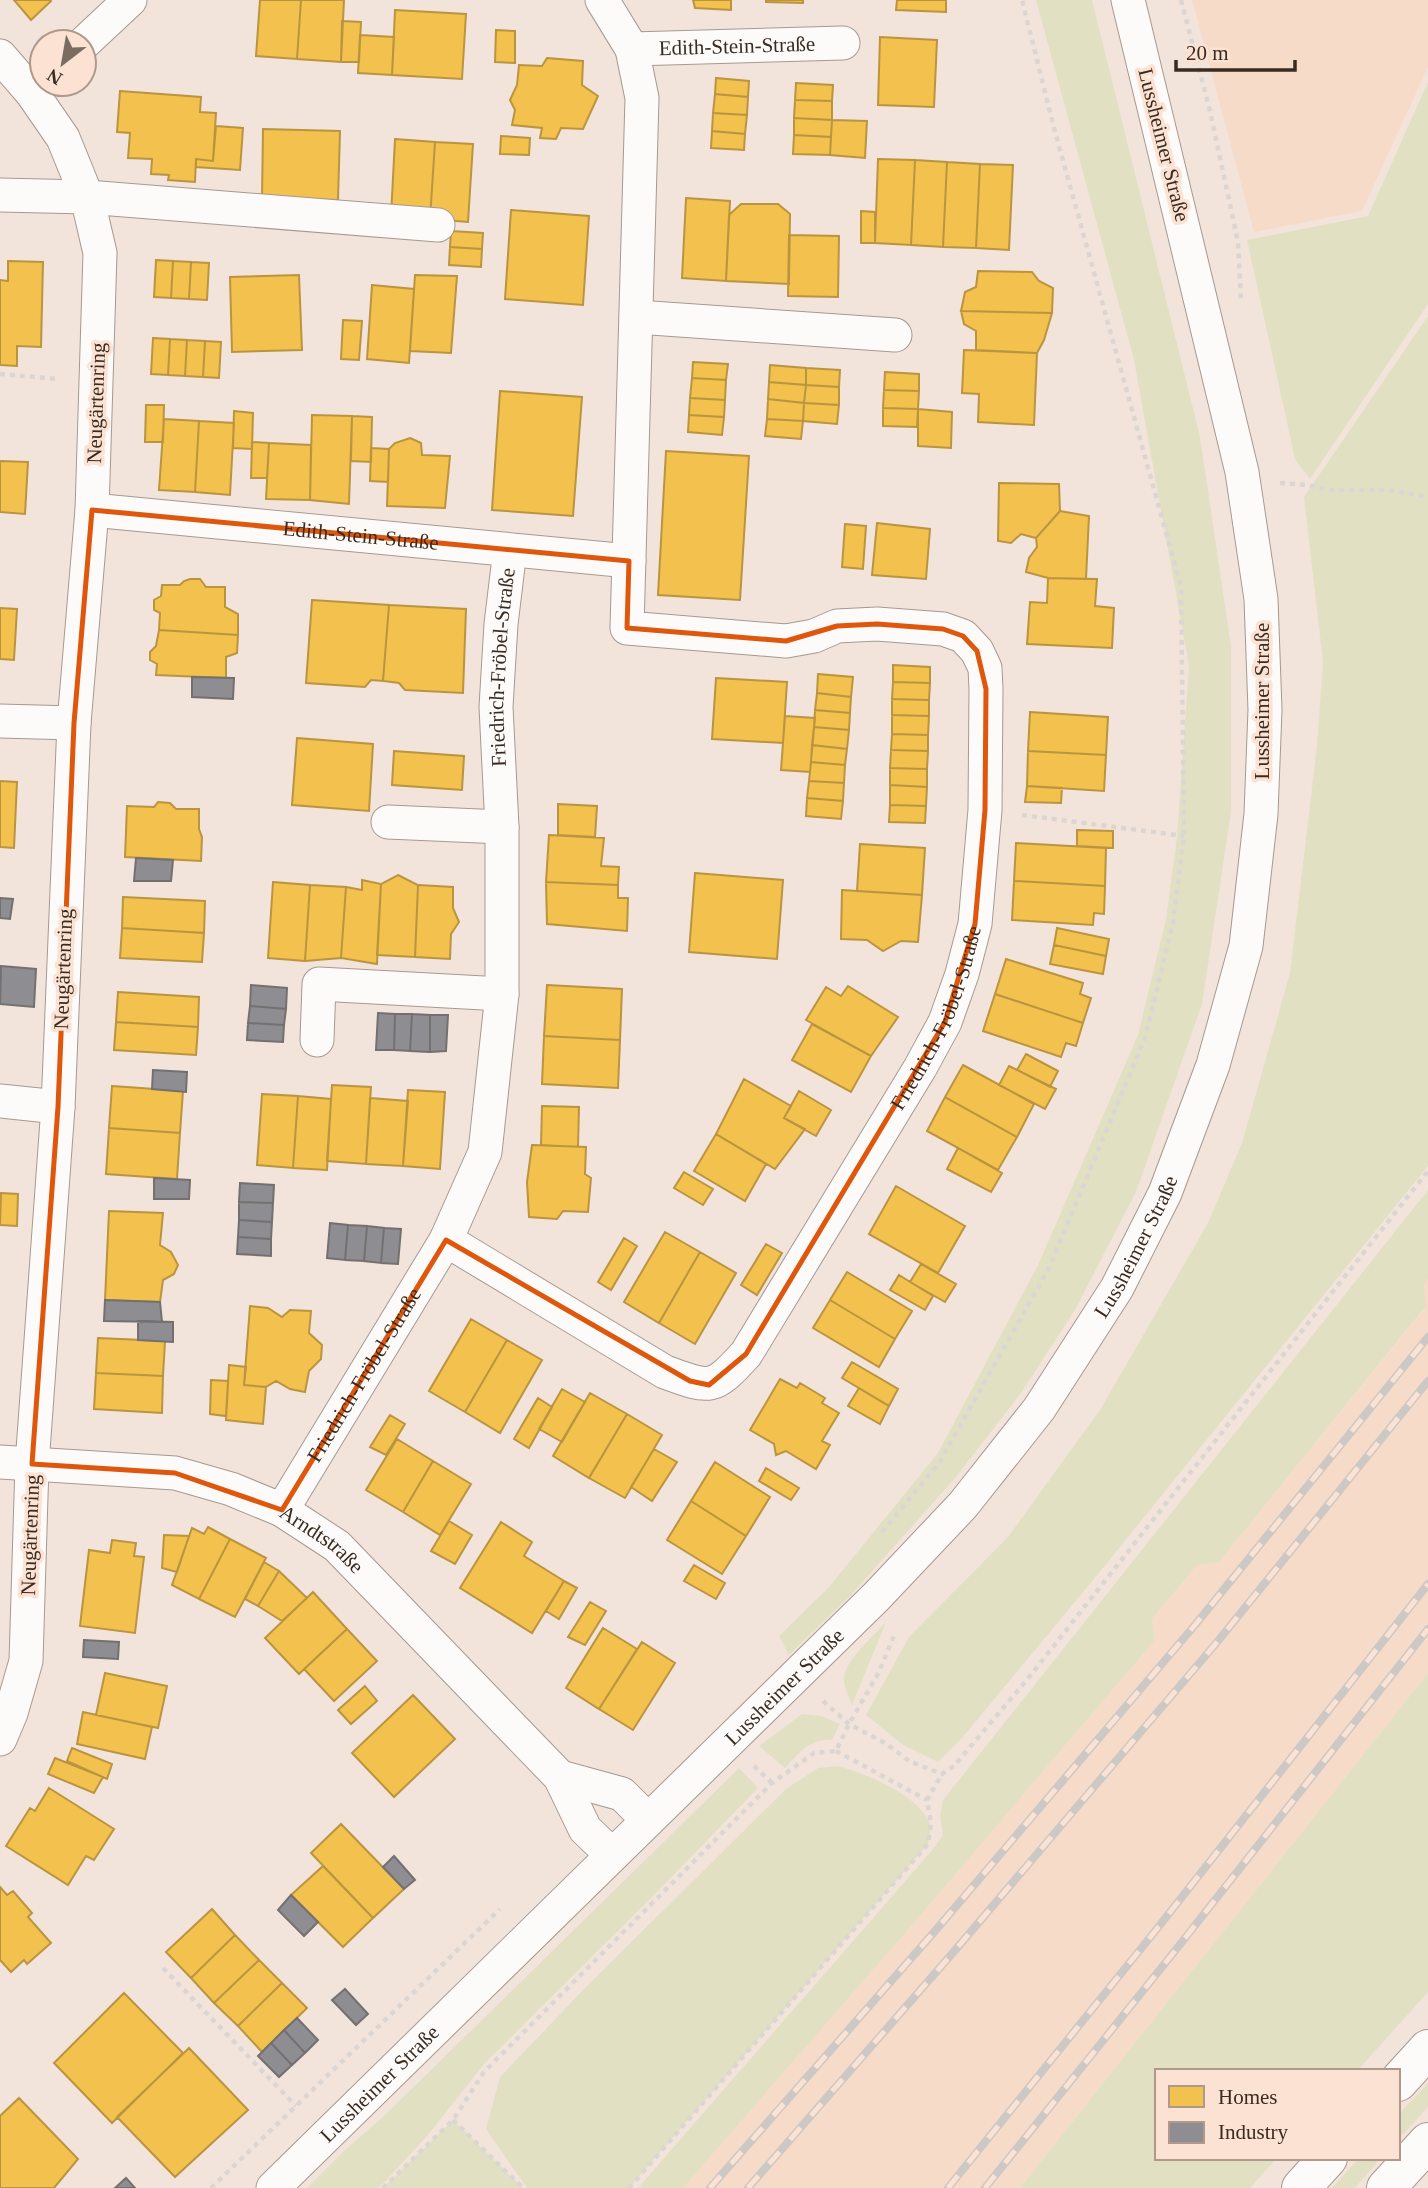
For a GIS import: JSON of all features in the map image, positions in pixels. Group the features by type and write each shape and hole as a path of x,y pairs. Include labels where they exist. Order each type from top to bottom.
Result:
{"highway":[{"path":"1400,2080 1428,2049"},
{"path":"1386,2188 1428,2142"},
{"path":"1301,2188 1326,2160"}],"street":[{"path":"98,30 130,0"},
{"name":"Edith-Stein-Straße","path":"602,0 632,49 642,97 627,628"},
{"name":"Lussheimer Straße","path":"273,2188 876,1597 963,1505 1040,1409 1117,1288 1165,1193 1213,1065 1246,946 1261,814 1265,710 1261,599 1242,472 1128,0"},
{"name":"Edith-Stein-Straße","path":"632,49 843,43"},
{"name":"Neugärtenring","path":"0,56 28,80"},
{"name":"Neugärtenring","path":"0,1739 11,1713 26,1661 16,1463 58,1107 74,723 92,510 98,383 100,253 87,197 63,138 42,98"},
{"path":"0,195 87,197 438,225"},
{"path":"637,317 895,335"},
{"name":"Edith-Stein-Straße","path":"92,510 629,561"},
{"name":"Friedrich-Fröbel-Straße","path":"282,1510 446,1240 485,1152 502,994 502,827 496,707 501,624 510,550"},
{"name":"Friedrich-Fröbel-Straße","path":"446,1240 666,1372 709,1385 726,1375 746,1354 920,1068 945,1022 962,974 975,924 985,810 985,668 976,650 963,636 943,629 877,624 837,626 814,636 786,641 627,628"},
{"path":"0,721 74,723"},
{"path":"388,822 502,827"},
{"path":"317,1040 319,984 502,994"},
{"path":"0,1101 58,1107"},
{"name":"Arndtstraße","path":"16,1463 175,1473 231,1489 282,1510 337,1546 560,1777 585,1829 612,1855"},
{"path":"560,1777 622,1794 648,1820"}],"path":[{"path":"877,1538 939,1464 1049,1268 1145,1038 1174,922 1184,836 1181,587 1054,128 1022,0"},
{"path":"1181,0 1210,111 1238,242 1241,303"},
{"path":"0,374 98,383"},
{"path":"1279,495 1277,483 1329,489 1389,490 1428,497"},
{"path":"985,810 1184,836"},
{"path":"629,2188 928,1844 930,1824 927,1800 942,1774 954,1766 1026,1681 1428,1171"},
{"path":"836,1751 879,1672 897,1628"},
{"path":"849,1724 885,1743 909,1761 942,1774"},
{"path":"729,1742 772,1783"},
{"path":"383,2188 453,2120 484,2072 772,1783 814,1753 836,1751 927,1800"},
{"path":"211,2188 503,1906"},
{"path":"163,1968 325,2137"},
{"path":"453,2120 523,2188"}],"highlighted area":[{"path":"92,510 629,561 627,628 786,641 837,626 877,624 943,629 963,636 977,651 986,689 985,810 975,924 945,1022 746,1354 709,1385 690,1381 446,1240 282,1510 175,1473 32,1464 58,1107 74,723"}],"shaded area":[{"path":"1036,0 1092,0 1200,437 1231,646 1231,812 1202,1004 1136,1192 1075,1310 1021,1393 956,1477 850,1596 789,1655 779,1636 829,1587 938,1453 1039,1263 1138,1035 1166,919 1177,837 1189,666 1134,360"},
{"path":"1192,0 1428,0 1428,67 1362,211 1254,232"},
{"path":"1428,82 1428,304 1310,479 1295,459 1247,240 1368,216"},
{"path":"1428,316 1428,1166 1103,1568 962,1738 938,1762 903,1745 866,1715 909,1637 1008,1537 1100,1410 1208,1223 1242,1143 1290,973 1317,746 1323,662 1304,497"},
{"path":"1428,1190 1428,1278 1424,1284 1426,1306 1219,1562 1197,1565 1152,1619 1154,1641 683,2188 638,2188 934,1848 943,1835 940,1816 943,1800"},
{"path":"1428,1278 1428,1673 1020,2188 683,2188 1154,1641 1152,1619 1197,1565 1219,1562 1426,1307 1424,1284"},
{"path":"886,1622 852,1705 844,1684 846,1670 861,1648"},
{"path":"1428,1673 1428,1992 1359,2069 1155,2069 1155,2160 1275,2160 1250,2188 1020,2188"},
{"path":"802,1714 821,1716 840,1724 832,1740 811,1744 785,1768 759,1746"},
{"path":"838,1766 890,1786 914,1803 930,1824 928,1844 629,2188 527,2188 486,2129 500,2077 585,1988 786,1789 818,1768"},
{"path":"739,1768 758,1788 485,2063 427,2136 379,2188 307,2188 385,2115"},
{"path":"1428,2083 1428,2107 1400,2138 1400,2113"},
{"path":"453,2120 523,2188 383,2188"},
{"path":"1357,2160 1379,2160 1355,2188 1332,2188"}],"building: Homes":[{"path":"14,0 50,0 51,1 31,20"},
{"path":"260,0 301,0 297,59 256,56"},
{"path":"301,0 344,0 341,62 297,59"},
{"path":"693,0 731,0 731,10 695,8"},
{"path":"803,0 803,3 766,2"},
{"path":"897,0 946,0 946,12 896,10"},
{"path":"395,10 466,14 462,79 392,75"},
{"path":"342,21 361,22 359,62 341,62"},
{"path":"496,30 515,31 515,63 495,62"},
{"path":"360,35 394,37 392,75 358,73"},
{"path":"880,37 937,40 934,107 878,105"},
{"path":"547,58 583,61 582,85 598,96 583,129 561,128 556,139 540,138 542,128 512,125 515,110 510,100 517,85 519,65 542,66"},
{"path":"716,78 749,81 748,97 715,94"},
{"path":"796,83 833,85 832,101 795,100"},
{"path":"120,91 201,97 200,112 216,113 213,161 196,159 195,182 168,180 169,175 151,174 152,159 128,158 130,133 117,132"},
{"path":"715,94 748,97 747,115 713,113"},
{"path":"795,100 832,101 832,120 794,118"},
{"path":"713,113 747,115 745,134 712,131"},
{"path":"794,118 832,120 831,137 794,135"},
{"path":"832,120 867,121 865,158 830,155"},
{"path":"216,126 243,128 240,170 196,167 196,159 213,161"},
{"path":"263,129 340,131 338,200 262,198"},
{"path":"712,131 745,134 744,150 711,148"},
{"path":"794,135 831,137 830,155 793,154"},
{"path":"501,136 530,138 529,155 500,154"},
{"path":"395,139 435,142 430,219 391,216"},
{"path":"435,142 473,144 468,222 430,219"},
{"path":"878,159 915,160 911,245 875,243"},
{"path":"915,160 947,162 943,247 911,245"},
{"path":"947,162 980,164 976,248 943,247"},
{"path":"980,164 1013,165 1009,250 976,248"},
{"path":"686,198 730,201 726,281 682,278"},
{"path":"741,204 778,204 790,214 789,284 726,281 729,215"},
{"path":"511,210 589,216 583,305 505,299"},
{"path":"861,211 875,212 875,243 861,243"},
{"path":"451,231 483,233 482,249 450,247"},
{"path":"789,235 839,236 838,297 788,296"},
{"path":"450,247 482,249 481,267 449,265"},
{"path":"156,260 173,261 171,298 154,297"},
{"path":"8,261 43,262 41,347 17,346 17,366 0,365 0,280 8,281"},
{"path":"173,261 191,262 189,299 171,298"},
{"path":"191,262 209,263 207,300 189,299"},
{"path":"978,271 1032,272 1039,281 1053,288 1052,313 961,311 965,292 976,287"},
{"path":"299,275 302,350 232,352 230,277"},
{"path":"415,275 457,276 451,353 410,351"},
{"path":"372,285 414,289 409,363 367,359"},
{"path":"961,311 1052,313 1037,353 976,350 976,331 964,324"},
{"path":"343,320 362,321 359,360 341,359"},
{"path":"153,338 170,339 168,375 151,374"},
{"path":"170,339 187,340 185,376 168,375"},
{"path":"187,340 205,341 203,377 185,376"},
{"path":"205,341 221,342 219,378 203,377"},
{"path":"964,350 1037,353 1034,425 978,422 979,394 962,393"},
{"path":"693,362 728,364 726,380 692,378"},
{"path":"770,365 806,368 806,385 769,382"},
{"path":"806,368 840,370 839,387 806,385"},
{"path":"885,372 919,374 919,391 884,390"},
{"path":"692,378 726,380 725,400 690,398"},
{"path":"769,382 806,385 804,403 768,399"},
{"path":"806,385 839,387 839,405 804,403"},
{"path":"884,390 919,391 918,409 883,408"},
{"path":"500,391 582,397 573,516 492,510"},
{"path":"690,398 725,400 724,417 689,415"},
{"path":"768,399 804,403 803,421 767,419"},
{"path":"804,403 839,405 837,424 803,421"},
{"path":"146,405 164,405 163,442 145,442"},
{"path":"883,408 918,409 917,427 883,426"},
{"path":"918,409 952,412 951,448 918,446"},
{"path":"234,411 253,413 252,449 233,448"},
{"path":"312,415 352,416 349,504 310,500"},
{"path":"689,415 724,417 722,435 688,432"},
{"path":"352,416 372,417 371,462 351,461"},
{"path":"164,419 199,421 195,492 159,490"},
{"path":"767,419 803,421 801,439 765,436"},
{"path":"199,421 234,423 230,495 195,492"},
{"path":"410,438 421,443 422,455 450,456 445,508 387,506 389,449 395,443"},
{"path":"252,442 269,443 267,478 251,478"},
{"path":"269,443 311,445 310,500 266,499"},
{"path":"371,448 389,449 388,482 370,481"},
{"path":"666,451 749,456 740,600 658,595"},
{"path":"0,461 28,462 25,514 0,512"},
{"path":"999,483 1059,484 1060,511 1036,538 1021,534 1011,543 998,541"},
{"path":"1060,511 1089,516 1086,579 1048,578 1026,572 1029,558 1037,547 1036,538"},
{"path":"877,523 930,529 926,579 872,575"},
{"path":"845,524 866,526 863,569 842,567"},
{"path":"1048,578 1097,579 1095,606 1114,608 1112,648 1027,644 1030,602 1047,603"},
{"path":"190,579 200,579 206,587 225,587 225,607 238,614 238,635 159,630 160,613 154,610 154,600 161,596 162,585 180,585"},
{"path":"312,600 389,605 383,681 371,680 365,687 306,683"},
{"path":"389,605 466,609 463,693 405,690 399,683 383,681"},
{"path":"0,608 17,609 14,660 0,659"},
{"path":"159,630 238,635 237,653 226,657 226,678 156,675 157,664 150,660 150,652 156,646"},
{"path":"893,665 930,667 930,683 893,682"},
{"path":"818,674 853,677 851,697 817,693"},
{"path":"716,678 787,682 783,743 712,739"},
{"path":"893,682 930,683 929,700 892,699"},
{"path":"817,693 851,697 850,713 815,710"},
{"path":"892,699 929,700 929,716 892,715"},
{"path":"815,710 850,713 849,730 814,727"},
{"path":"1030,712 1108,717 1106,755 1028,751"},
{"path":"892,715 929,716 928,735 892,734"},
{"path":"785,716 815,718 810,772 781,770"},
{"path":"814,727 849,730 847,749 812,745"},
{"path":"892,734 928,735 928,751 891,750"},
{"path":"297,738 373,744 369,811 292,805"},
{"path":"812,745 847,749 845,765 811,762"},
{"path":"891,750 928,751 927,769 890,768"},
{"path":"394,751 464,756 462,790 392,785"},
{"path":"1028,751 1106,755 1104,791 1027,786"},
{"path":"811,762 845,765 844,783 809,781"},
{"path":"890,768 927,769 927,787 890,785"},
{"path":"0,781 17,782 14,848 0,847"},
{"path":"809,781 844,783 843,801 807,798"},
{"path":"890,785 927,787 926,806 890,805"},
{"path":"1027,786 1062,788 1061,803 1025,802"},
{"path":"807,798 843,801 841,819 806,816"},
{"path":"158,802 170,803 176,809 199,809 201,861 125,857 127,806 154,807"},
{"path":"558,804 597,806 595,837 558,835"},
{"path":"890,805 926,806 925,823 889,822"},
{"path":"1077,830 1113,831 1113,848 1077,846"},
{"path":"549,835 604,838 601,866 619,867 618,885 546,882"},
{"path":"1016,843 1106,848 1105,886 1014,881"},
{"path":"860,844 925,848 922,895 857,891"},
{"path":"695,873 783,880 777,959 689,952"},
{"path":"398,875 418,885 415,957 377,955 381,884"},
{"path":"362,880 381,884 377,964 341,958 346,887 362,890"},
{"path":"1014,881 1105,886 1104,914 1094,913 1093,925 1012,920"},
{"path":"273,882 310,885 305,961 268,958"},
{"path":"546,882 618,885 618,898 628,898 627,931 547,924"},
{"path":"310,885 346,887 341,958 305,961"},
{"path":"418,885 453,887 453,908 459,922 451,934 450,959 415,957"},
{"path":"842,890 922,895 918,942 901,941 883,951 867,940 841,939"},
{"path":"123,897 205,901 204,933 122,928"},
{"path":"122,928 204,933 202,962 120,958"},
{"path":"1057,928 1109,939 1106,956 1054,945"},
{"path":"1054,945 1106,956 1103,974 1050,964"},
{"path":"1006,959 1083,983 1080,994 1091,998 1083,1023 995,994"},
{"path":"547,985 622,989 620,1040 544,1036"},
{"path":"848,986 898,1017 871,1056 806,1020 826,987 841,996"},
{"path":"118,992 199,997 198,1027 116,1022"},
{"path":"995,994 1083,1023 1076,1046 1066,1043 1061,1057 983,1031"},
{"path":"116,1022 198,1027 196,1055 114,1050"},
{"path":"812,1024 871,1056 851,1092 792,1060"},
{"path":"544,1036 620,1040 618,1088 542,1084"},
{"path":"1026,1054 1058,1071 1050,1087 1017,1070"},
{"path":"963,1065 1034,1104 1017,1137 945,1097"},
{"path":"1009,1066 1056,1089 1045,1109 999,1085"},
{"path":"744,1079 791,1106 784,1118 805,1129 775,1169 716,1134"},
{"path":"332,1085 371,1087 366,1164 327,1161"},
{"path":"112,1086 183,1091 180,1133 109,1128"},
{"path":"408,1090 445,1092 440,1169 403,1166"},
{"path":"799,1091 831,1110 816,1136 784,1118"},
{"path":"262,1094 298,1096 293,1168 257,1165"},
{"path":"298,1096 331,1099 327,1170 293,1168"},
{"path":"945,1097 1017,1137 998,1170 927,1131"},
{"path":"370,1098 408,1101 403,1166 366,1164"},
{"path":"542,1106 579,1107 578,1147 541,1145"},
{"path":"109,1128 180,1133 177,1179 106,1174"},
{"path":"716,1134 766,1164 745,1201 694,1171"},
{"path":"532,1145 586,1147 585,1174 591,1178 588,1212 563,1211 557,1219 529,1217 527,1182"},
{"path":"958,1148 1002,1173 991,1192 947,1169"},
{"path":"684,1172 713,1189 703,1205 674,1188"},
{"path":"896,1186 965,1226 938,1273 869,1234"},
{"path":"1,1193 18,1194 17,1226 0,1225"},
{"path":"109,1211 163,1213 160,1245 171,1252 178,1265 174,1274 163,1280 160,1302 105,1300"},
{"path":"665,1232 700,1252 659,1323 624,1302"},
{"path":"624,1238 637,1246 611,1290 598,1282"},
{"path":"766,1244 782,1253 757,1295 741,1285"},
{"path":"700,1252 736,1273 695,1344 659,1323"},
{"path":"921,1264 956,1284 945,1302 910,1282"},
{"path":"847,1272 912,1311 895,1339 830,1300"},
{"path":"899,1275 933,1296 925,1310 890,1290"},
{"path":"830,1300 895,1339 879,1367 813,1328"},
{"path":"250,1306 268,1308 282,1317 290,1310 311,1311 309,1333 322,1345 321,1359 309,1371 305,1392 290,1389 276,1381 266,1387 244,1385"},
{"path":"471,1319 507,1340 465,1412 429,1391"},
{"path":"98,1338 165,1341 163,1376 96,1373"},
{"path":"507,1340 542,1360 500,1433 465,1412"},
{"path":"852,1362 898,1389 889,1406 842,1378"},
{"path":"229,1365 246,1367 244,1385 266,1387 263,1424 226,1420"},
{"path":"96,1373 163,1376 162,1413 94,1409"},
{"path":"780,1379 797,1388 800,1383 825,1398 822,1403 839,1413 822,1441 830,1445 816,1469 786,1451 776,1455 774,1444 750,1430"},
{"path":"211,1380 228,1381 226,1416 210,1414"},
{"path":"859,1388 889,1406 880,1424 848,1406"},
{"path":"562,1389 585,1402 562,1442 539,1429"},
{"path":"590,1393 627,1414 589,1478 553,1456"},
{"path":"538,1398 552,1407 529,1448 514,1439"},
{"path":"627,1414 662,1435 625,1498 589,1478"},
{"path":"390,1415 405,1424 386,1455 370,1447"},
{"path":"397,1439 433,1461 403,1512 366,1490"},
{"path":"654,1449 677,1462 652,1501 631,1487"},
{"path":"433,1461 471,1484 440,1535 403,1512"},
{"path":"715,1462 770,1497 746,1536 691,1501"},
{"path":"766,1468 799,1488 791,1500 759,1481"},
{"path":"691,1501 746,1536 722,1574 667,1540"},
{"path":"449,1521 472,1535 455,1564 431,1551"},
{"path":"501,1522 532,1542 524,1556 564,1581 532,1633 460,1588"},
{"path":"208,1527 230,1539 199,1599 172,1585 192,1528 204,1534"},
{"path":"164,1535 189,1536 177,1572 162,1568"},
{"path":"230,1539 266,1558 235,1617 199,1599"},
{"path":"112,1540 136,1543 134,1556 144,1557 135,1633 80,1626 89,1550 110,1553"},
{"path":"264,1562 279,1571 258,1606 245,1599"},
{"path":"694,1565 725,1583 716,1599 684,1581"},
{"path":"279,1571 307,1598 282,1621 258,1606"},
{"path":"564,1581 577,1588 559,1619 546,1611"},
{"path":"313,1592 347,1629 299,1674 265,1638"},
{"path":"590,1602 606,1611 585,1645 568,1637"},
{"path":"603,1628 637,1649 599,1709 566,1688"},
{"path":"347,1629 377,1661 334,1701 304,1669"},
{"path":"642,1642 675,1663 633,1730 599,1709"},
{"path":"105,1673 167,1686 158,1728 96,1715"},
{"path":"365,1686 377,1701 351,1724 338,1710"},
{"path":"413,1695 455,1739 394,1797 352,1753"},
{"path":"83,1712 152,1727 145,1759 77,1744"},
{"path":"72,1748 112,1764 107,1779 67,1761"},
{"path":"55,1758 103,1777 94,1793 48,1774"},
{"path":"49,1788 114,1829 94,1860 86,1856 68,1885 6,1846 30,1808 35,1811"},
{"path":"341,1824 404,1889 373,1918 311,1853"},
{"path":"323,1866 373,1918 343,1947 291,1895"},
{"path":"0,1887 7,1895 13,1891 32,1913 28,1917 51,1943 27,1964 24,1960 11,1972 0,1960"},
{"path":"212,1909 235,1935 191,1978 166,1952"},
{"path":"235,1935 259,1960 214,2003 191,1978"},
{"path":"259,1960 282,1983 238,2026 214,2003"},
{"path":"282,1983 307,2008 262,2052 238,2026"},
{"path":"124,1993 183,2053 112,2123 54,2063"},
{"path":"189,2048 248,2110 175,2177 117,2117"},
{"path":"19,2098 78,2159 54,2188 0,2188 0,2116"}],"building: Industry":[{"path":"192,677 234,678 233,699 192,697"},
{"path":"136,858 173,860 171,881 134,881"},
{"path":"0,898 13,899 10,919 0,918"},
{"path":"1,966 36,969 34,1007 0,1004"},
{"path":"251,985 287,988 286,1009 250,1006"},
{"path":"250,1006 286,1009 284,1025 248,1023"},
{"path":"378,1013 395,1014 394,1050 376,1050"},
{"path":"395,1014 412,1014 410,1051 394,1050"},
{"path":"412,1014 430,1015 430,1052 410,1051"},
{"path":"430,1015 448,1015 446,1051 430,1052"},
{"path":"248,1023 284,1025 283,1042 247,1040"},
{"path":"153,1070 187,1072 186,1092 152,1089"},
{"path":"154,1178 190,1180 189,1199 154,1199"},
{"path":"240,1183 274,1185 273,1203 239,1202"},
{"path":"239,1202 273,1203 272,1222 239,1220"},
{"path":"239,1220 272,1222 271,1239 238,1237"},
{"path":"330,1223 348,1225 345,1260 327,1258"},
{"path":"348,1225 367,1226 364,1261 345,1260"},
{"path":"367,1226 384,1228 381,1263 364,1261"},
{"path":"384,1228 401,1229 398,1264 381,1263"},
{"path":"238,1237 271,1239 271,1256 237,1254"},
{"path":"105,1300 160,1302 162,1322 104,1321"},
{"path":"138,1321 173,1322 173,1342 138,1340"},
{"path":"84,1640 119,1642 118,1659 83,1657"},
{"path":"394,1856 415,1880 404,1889 383,1867"},
{"path":"291,1895 318,1922 304,1936 278,1910"},
{"path":"345,1989 368,2014 356,2025 332,2000"},
{"path":"297,2018 318,2040 305,2053 284,2030"},
{"path":"284,2030 305,2053 292,2065 271,2043"},
{"path":"271,2043 292,2065 279,2077 258,2056"},
{"path":"126,2178 135,2188 115,2188"}],"railway":[{"path":"710,2188 935,1931 1195,1625 1428,1337"},
{"path":"748,2188 957,1948 1218,1641 1428,1381"},
{"path":"948,2188 1156,1930 1428,1584"},
{"path":"985,2188 1428,1629"}]}
